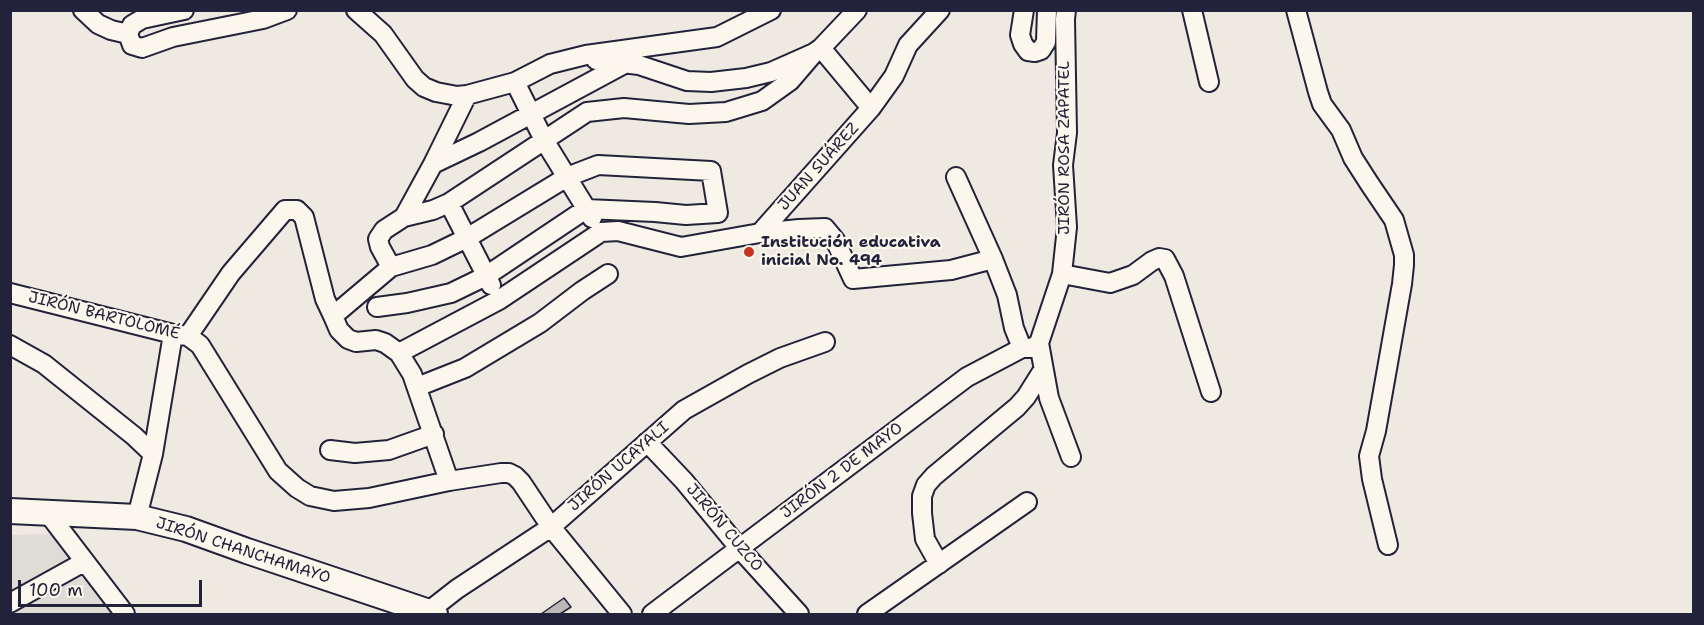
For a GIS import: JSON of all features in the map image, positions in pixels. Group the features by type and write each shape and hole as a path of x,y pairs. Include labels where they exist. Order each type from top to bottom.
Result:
{"main road":[{"name":"JIRÓN CHANCHAMAYO","path":"10,511 137,517 186,528 429,614"}],"street":[{"path":"82,10 98,24 128,34"},
{"path":"184,10 142,19 132,25 128,34 132,45 142,48 172,37 263,19 286,10"},
{"path":"356,10 382,34 415,79 424,87 457,96 515,82 550,64 567,59 635,47 717,37 771,10"},
{"path":"391,267 378,239 384,230 404,217 434,210 448,203 587,112 624,108 689,114 726,112 762,101 790,81 857,10"},
{"name":"JUAN SUÁREZ","path":"760,233 871,108 894,76 908,45 940,10"},
{"name":"JIRÓN ROSA ZAPATEL","path":"1024,10 1020,36 1028,51 1035,52 1041,50 1046,42 1047,10"},
{"name":"JIRÓN ROSA ZAPATEL","path":"1066,10 1066,133 1063,165 1067,227 1062,274 1031,345 1043,370 1049,398 1071,457"},
{"path":"1192,10 1209,82"},
{"path":"1296,10 1322,104 1341,130 1353,158 1394,220 1404,255 1402,284 1378,420 1369,456 1372,479 1388,545"},
{"path":"567,59 608,60 639,65 687,81 711,82 746,78 771,72 818,50"},
{"path":"818,50 871,108"},
{"path":"433,164 479,142 626,63"},
{"path":"515,82 544,141 601,232"},
{"path":"404,217 467,95"},
{"path":"333,316 391,267 432,255 467,238 567,177 598,165 711,171 718,213 686,215 586,209 486,276 452,293 377,307"},
{"path":"956,177 993,259 1007,296 1014,328 1031,345"},
{"path":"448,203 499,300"},
{"path":"137,517 181,335 285,210 297,210 304,217 325,299 339,330 348,339 356,342 376,340 385,343 399,353 412,374 449,481"},
{"path":"399,353 499,300 601,232 618,231 681,247 760,233 825,228 835,240 853,279 951,270 993,259"},
{"path":"1062,274 1110,283 1133,275 1152,261 1165,259 1174,276 1211,392"},
{"path":"417,387 465,368 494,351 540,323 608,274"},
{"name":"JIRÓN BARTOLOMÉ","path":"10,293 181,335 200,345 278,471 310,496 334,501 369,498 449,481 508,473 521,482 550,527"},
{"name":"JIRÓN UCAYALI","path":"429,614 457,589 550,527 684,410 780,358 825,342"},
{"path":"10,345 44,364 109,415 153,454"},
{"name":"JIRÓN 2 DE MAYO","path":"652,615 967,377 1031,345"},
{"path":"939,564 926,539 922,513 922,496 926,485 1017,407 1043,370"},
{"path":"330,450 356,453 388,450 434,434"},
{"name":"JIRÓN CUZCO","path":"646,442 684,481 799,615"},
{"path":"867,615 1027,502"},
{"path":"46,512 124,615"},
{"path":"550,527 622,615"},
{"path":"10,603 84,562"}],"shaded area":[{"path":"66,534 127,614 11,614 10,535"}],"building":[{"path":"564,598 571,607 560,614 541,614"}],"place":[{"name":"Institución educativa inicial No. 494","path":"749,252"}]}
